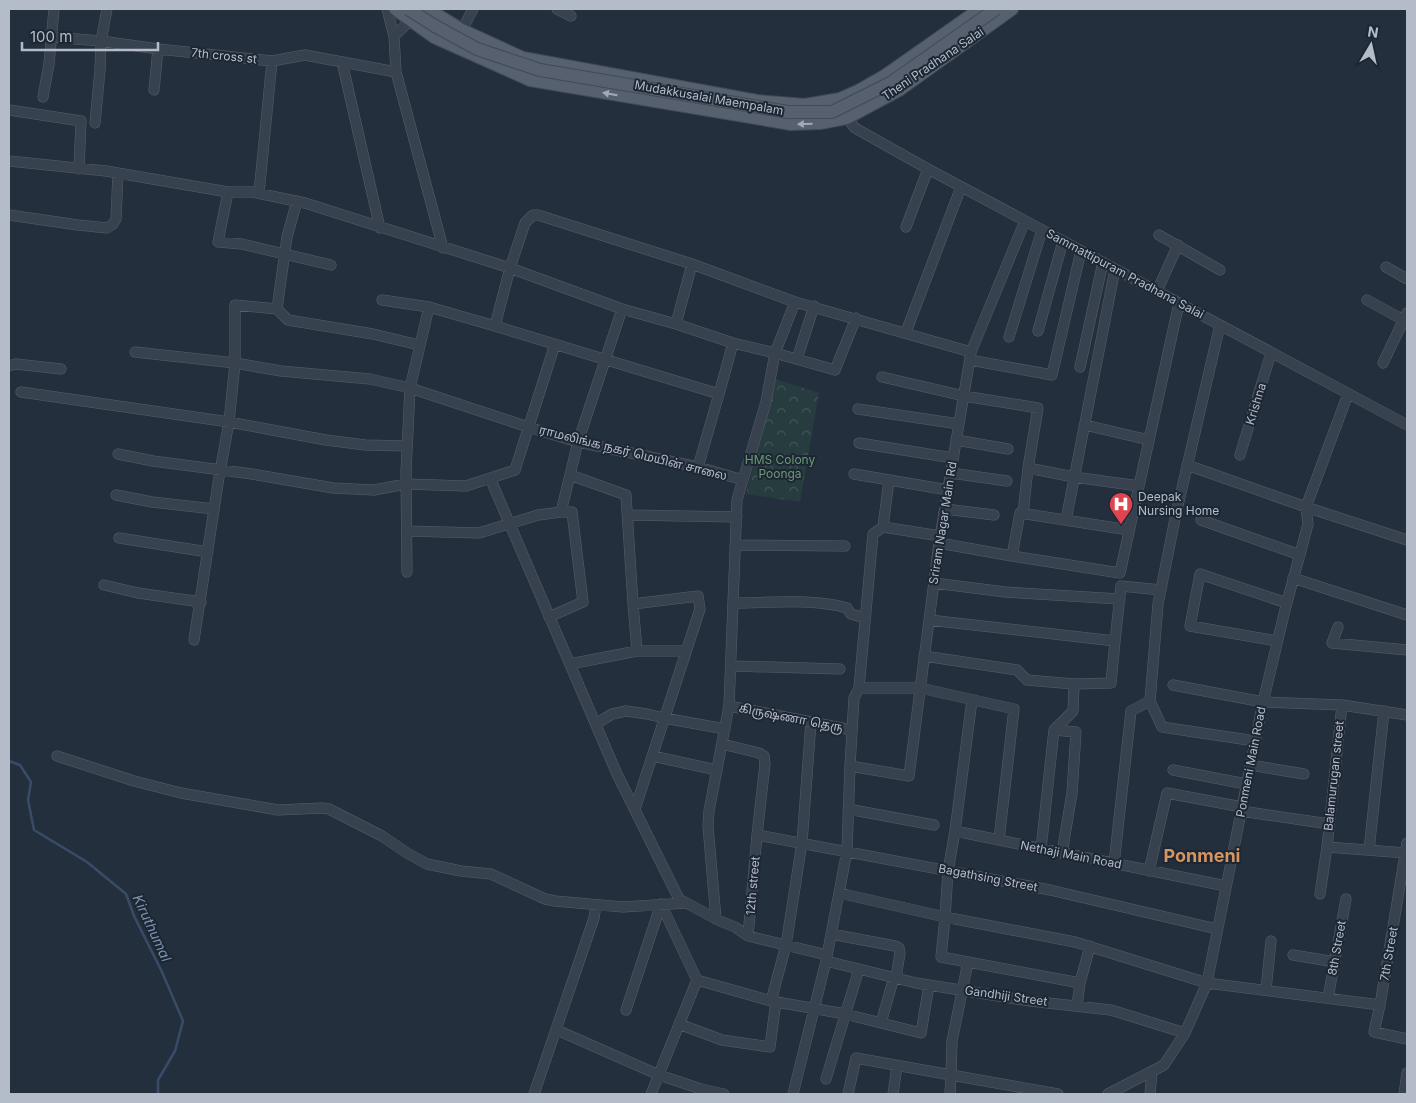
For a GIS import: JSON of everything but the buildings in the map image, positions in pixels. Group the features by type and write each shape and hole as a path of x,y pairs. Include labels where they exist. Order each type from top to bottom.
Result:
{"main road":[{"name":"Theni Pradhana Salai","path":"396,9 413,19 434,37 530,80 791,124 821,123 847,118 899,90 1012,9"},
{"name":"Theni Pradhana Salai","path":"430,10 462,30 523,58 757,101 805,105 840,99 858,91 886,75 980,9"},
{"name":"Mudakkusalai Maempalam","path":"413,19 435,26 477,49 540,70 788,112 832,112 892,82 996,9"},
{"path":"413,19 430,10"},
{"path":"840,99 847,118"}],"street":[{"path":"43,97 49,64 54,9"},
{"path":"95,122 101,41 107,9"},
{"path":"387,9 394,36 396,72 443,248"},
{"path":"462,30 473,9"},
{"path":"556,9 571,16"},
{"path":"394,36 413,19"},
{"name":"7th cross st","path":"51,37 272,61 305,55 396,72"},
{"path":"154,90 158,49"},
{"path":"259,193 272,61"},
{"path":"342,62 380,228"},
{"path":"9,110 81,121 80,169"},
{"name":"Sammattipuram Pradhana Salai","path":"847,118 855,128 928,169 1407,425"},
{"path":"9,161 118,173 228,192 259,193 297,201 510,268 622,309 733,343 836,370 856,318"},
{"path":"906,227 928,169"},
{"path":"9,215 107,228 116,219 118,173"},
{"path":"906,332 961,187"},
{"path":"228,192 218,242 242,244 331,266"},
{"path":"277,309 287,237 297,201"},
{"path":"494,326 525,223 533,216 538,215 692,264 795,302 906,332 970,356 1052,375 1081,250"},
{"name":"Sriram Nagar Main Rd","path":"850,766 908,776 940,540 970,356 1025,220"},
{"path":"1009,337 1042,230"},
{"path":"1159,235 1220,270"},
{"path":"1038,331 1063,241"},
{"path":"1157,291 1178,246"},
{"path":"1080,367 1103,262"},
{"path":"676,324 692,264"},
{"path":"1386,267 1407,279"},
{"path":"1066,520 1115,269"},
{"path":"382,300 429,308 494,326 719,394"},
{"path":"1367,300 1406,318 1383,362"},
{"path":"716,919 708,835 709,811 729,706 737,500 766,402 775,353 795,302"},
{"path":"793,1094 826,958 847,851 854,698 859,688 872,534 883,527 1012,556 1120,573 1179,303"},
{"path":"194,640 229,422 235,363 235,305 277,309 288,320 344,329 419,345"},
{"path":"797,359 814,306"},
{"path":"407,572 406,484 410,388 429,308"},
{"path":"561,512 578,442 622,309"},
{"path":"1220,325 1176,514 1158,604 1150,701 1162,727 1255,741"},
{"path":"698,467 733,343"},
{"path":"118,454 333,488 374,490 406,484 466,486 515,470 555,344"},
{"name":"ராமலிங்க நகர் மெயின் சாலை","path":"135,352 235,363 281,371 370,379 410,388 578,442 698,467 743,480"},
{"name":"Krishna","path":"1240,455 1271,353"},
{"path":"9,366 16,364 61,369"},
{"path":"882,377 964,396 1038,408 1023,514"},
{"path":"21,392 229,422 326,440 407,446"},
{"name":"Ponmeni Main Road","path":"1108,1094 1164,1065 1185,1033 1207,983 1263,702 1308,524 1306,507 1348,394"},
{"path":"858,409 959,424"},
{"path":"1084,424 1149,440"},
{"path":"956,440 1008,449"},
{"path":"859,443 953,458"},
{"path":"1187,465 1407,540"},
{"path":"1028,468 1074,477 1139,486"},
{"path":"951,473 1007,481"},
{"path":"854,474 948,490"},
{"path":"570,475 626,495 637,651"},
{"path":"490,478 617,774 679,899 686,903"},
{"path":"883,527 889,480"},
{"path":"116,495 152,502 214,509"},
{"path":"945,509 994,515"},
{"path":"406,531 479,533 538,515 572,512 583,602 549,617"},
{"path":"1012,556 1020,513 1129,530"},
{"path":"628,515 736,517"},
{"path":"1201,520 1300,554"},
{"path":"120,538 208,552"},
{"path":"735,545 845,546"},
{"path":"1277,641 1190,626 1200,574 1287,603"},
{"path":"1293,578 1407,615"},
{"path":"934,583 1005,592 1120,599"},
{"path":"104,585 138,593 201,602"},
{"path":"924,656 1017,670 1027,680 1074,684 1111,683 1121,586 1161,590"},
{"path":"634,604 698,596 700,609 635,809"},
{"path":"733,604 807,602 847,608 851,614 865,618"},
{"path":"929,620 1115,641"},
{"path":"1338,627 1332,643 1407,650"},
{"path":"570,664 637,651 686,651"},
{"path":"731,666 840,668"},
{"path":"1041,849 1054,730 1073,711 1074,684"},
{"name":"Balamurugan street","path":"1173,685 1263,702 1342,704 1407,715"},
{"path":"859,688 920,688 1014,709 999,840"},
{"path":"972,700 955,832 948,871 946,917 941,957 1080,983"},
{"path":"1114,864 1130,711 1150,701"},
{"name":"Balamurugan street","path":"1342,704 1327,847 1369,850 1406,848"},
{"name":"கிருஷ்ணா தெரு","path":"729,706 852,730"},
{"path":"596,724 612,714 626,711 725,729"},
{"path":"1369,850 1384,711"},
{"path":"679,1024 722,1040 770,1047 773,1001 786,945 802,843 811,722"},
{"path":"1054,730 1076,732 1072,793 1062,853"},
{"name":"12th street","path":"722,744 759,753 764,756 765,764 748,936"},
{"path":"57,756 134,781 181,793 278,810 322,808 329,810 382,836 407,854 427,864 460,871 491,874 555,901 623,907 686,903"},
{"path":"652,756 717,770"},
{"path":"1250,765 1304,774"},
{"path":"1172,770 1246,784"},
{"path":"1149,871 1167,793 1241,809 1329,824"},
{"path":"848,809 934,824"},
{"name":"Nethaji Main Road","path":"955,832 1226,886"},
{"name":"Bagathsing Street","path":"757,835 1050,890 1217,930"},
{"path":"1320,894 1327,847"},
{"name":"7th Street","path":"1406,848 1374,1032 1407,1039"},
{"path":"839,893 946,917 1075,942 1207,983 1380,1005"},
{"name":"8th Street","path":"1328,998 1346,899"},
{"name":"Gandhiji Street","path":"686,903 735,927 748,936 786,945 859,969 929,984 1030,1001 1111,1010 1185,1033"},
{"path":"651,1094 696,980 661,904"},
{"path":"626,1010 661,904"},
{"path":"534,1094 594,918 596,905"},
{"path":"831,934 899,948 900,952 895,977 881,1023"},
{"path":"1266,990 1271,941"},
{"path":"1077,1006 1080,983 1090,946"},
{"path":"1293,955 1335,962"},
{"path":"950,1094 952,1041 968,962"},
{"path":"826,1079 859,969"},
{"path":"696,980 773,1001 845,1014 921,1033 929,984"},
{"path":"557,1030 658,1074 701,1089 724,1094"},
{"path":"848,1094 856,1058 1058,1094"},
{"path":"893,1094 897,1066"},
{"path":"1150,1094 1152,1072"},
{"path":"1404,1094 1407,1073"}],"green space":[{"name":"HMS Colony Poonga","path":"776,379 819,393 800,502 746,494"}],"waterway":[{"name":"Kiruthumal","path":"9,761 20,765 31,782 28,800 34,830 87,862 126,894 134,916 162,972 183,1021 175,1051 158,1080 158,1094"}],"place":[{"name":"Deepak Nursing Home","path":"1121,525"}],"district":[{"name":"Ponmeni","path":"1202,856"}]}
